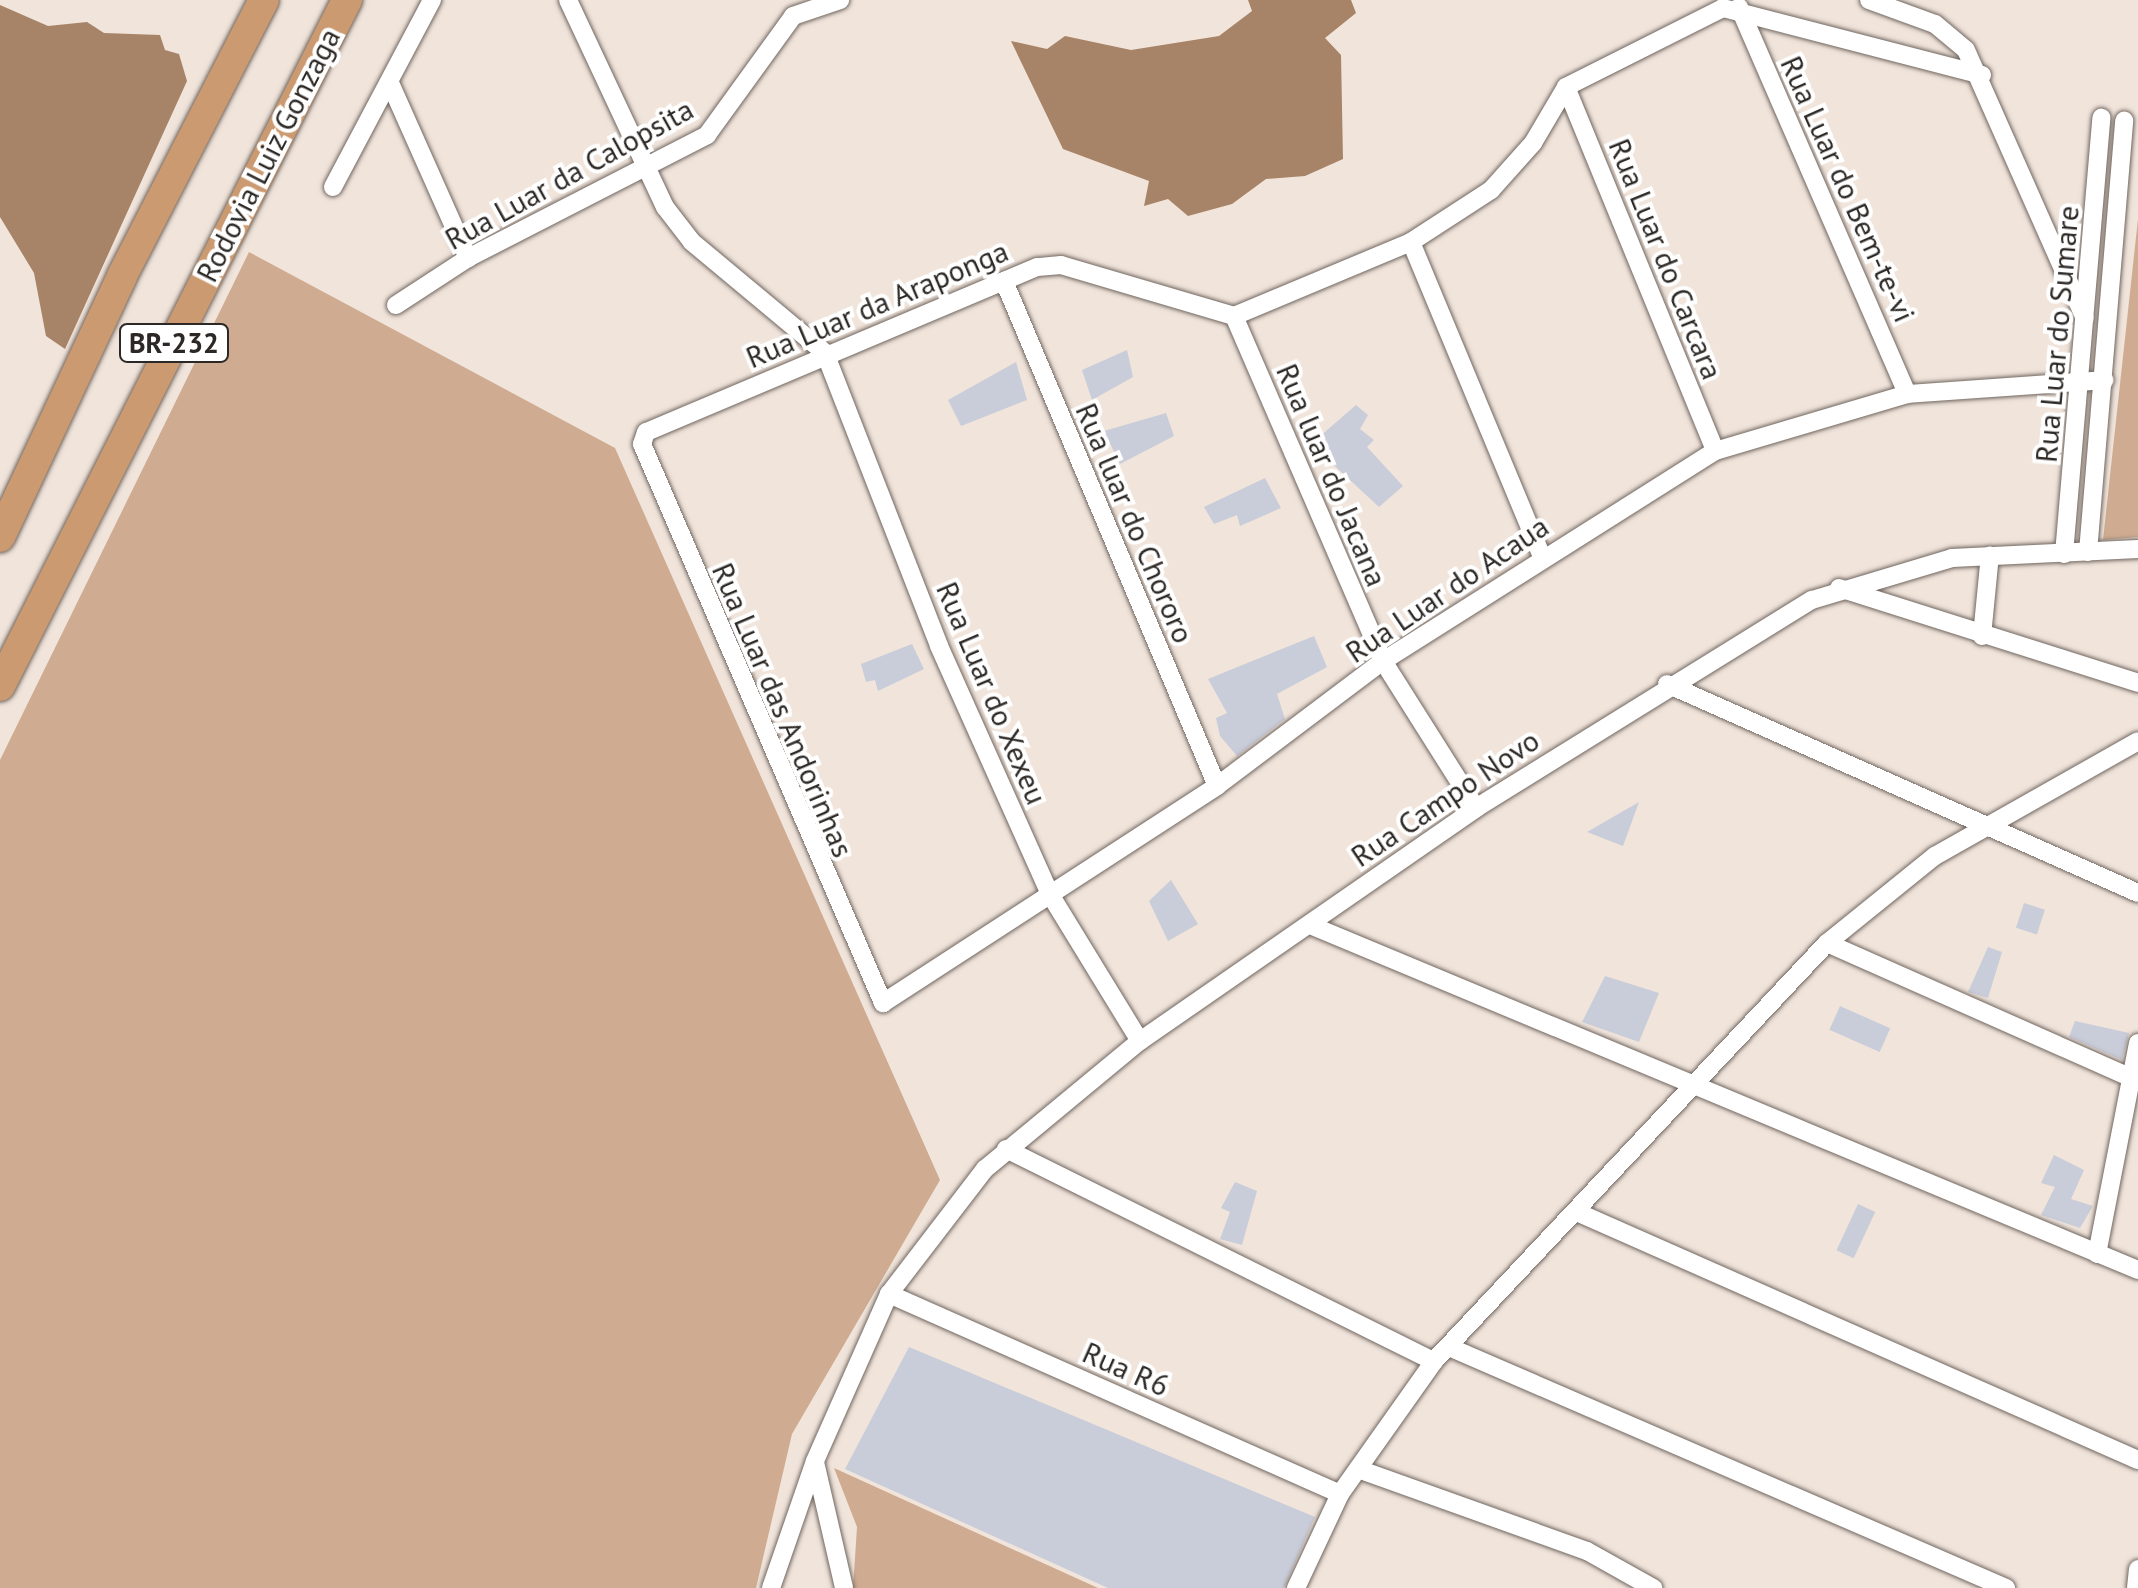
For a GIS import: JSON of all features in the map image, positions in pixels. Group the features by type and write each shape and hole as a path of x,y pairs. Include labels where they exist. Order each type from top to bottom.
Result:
{"highway":[{"name":"BR-232","path":"0,538 122,276 264,0"},
{"name":"Rodovia Luiz Gonzaga","path":"0,686 347,0"}],"street":[{"path":"333,187 432,0"},
{"path":"568,0 644,169 692,242 825,353"},
{"name":"Rua Luar da Calopsita","path":"396,305 468,258 644,169 718,124 790,8 840,0"},
{"path":"1869,0 1935,24 1982,75 2088,323 2110,324"},
{"path":"1234,316 1411,242 1491,190 1533,143 1566,87 1702,15 1739,7 1982,75"},
{"name":"Rua Luar do Bem-te-vi","path":"1739,7 1907,394"},
{"path":"390,83 468,258"},
{"name":"Rua Luar do Carcara","path":"1566,87 1715,451"},
{"name":"Rua Luar do Sumare","path":"2064,554 2088,323 2102,118"},
{"name":"Rua Luar do Sumare","path":"2088,552 2124,120"},
{"path":"1411,242 1542,557"},
{"name":"Rua Luar da Araponga","path":"642,434 1004,280 1061,265 1234,316"},
{"name":"Rua luar do Chororo","path":"1004,280 1217,786"},
{"name":"Rua luar do Jacana","path":"1234,316 1383,662 1476,808"},
{"name":"Rua Luar do Xexeu","path":"825,353 939,646 1051,896 1140,1041"},
{"name":"Rua Luar do Acaua","path":"883,1003 1217,786 1383,662 1542,557 1715,451 1907,394 2082,376 2105,380"},
{"name":"Rua Luar das Andorinhas","path":"642,434 860,965 883,1003"},
{"name":"Rua Campo Novo","path":"771,1588 815,1462 889,1294 1006,1149 1140,1041 1476,808 1667,684 1839,588 1990,555 2138,549"},
{"path":"1982,636 1990,555"},
{"path":"1839,588 2138,682"},
{"path":"1667,684 2138,893"},
{"path":"1296,1588 1340,1494 1434,1361 1579,1213 1827,942 1987,823 2138,741"},
{"path":"1310,925 2138,1270"},
{"path":"1827,942 2135,1080"},
{"path":"2097,1254 2135,1080 2138,1043"},
{"path":"1006,1149 1434,1361"},
{"path":"1579,1213 2138,1460"},
{"name":"Rua R6","path":"889,1294 1340,1494"},
{"path":"1449,1347 2006,1588"},
{"path":"815,1462 844,1588"},
{"path":"1358,1469 1587,1551 1653,1588"},
{"path":"2136,1588 2138,1570"}],"shaded area":[{"path":"1248,0 1351,0 1356,13 1325,38 1341,55 1343,159 1305,176 1266,179 1232,204 1188,216 1168,199 1144,206 1149,181 1063,149 1011,41 1047,49 1065,36 1131,50 1219,36 1252,11"},
{"path":"0,5 48,26 87,22 104,33 160,35 165,50 179,54 187,81 65,349 46,336 34,273 0,217"},
{"path":"2138,219 2138,537 2103,540"},
{"path":"249,252 615,448 940,1180 792,1434 756,1588 0,1588 0,760"},
{"path":"834,1468 1098,1588 853,1588 857,1527"}],"building":[{"path":"1127,350 1133,377 1092,400 1082,370"},
{"path":"1016,362 1027,400 961,426 948,400"},
{"path":"1356,405 1368,415 1360,429 1374,440 1367,447 1403,486 1379,507 1311,444"},
{"path":"1166,413 1174,436 1120,464 1104,431"},
{"path":"1265,478 1281,508 1240,526 1237,515 1214,524 1204,507"},
{"path":"1314,636 1327,667 1277,694 1285,719 1237,756 1220,736 1216,718 1227,713 1208,679"},
{"path":"912,644 924,669 878,691 875,680 866,682 861,664"},
{"path":"1639,802 1623,846 1587,832"},
{"path":"1171,880 1198,924 1168,941 1149,901"},
{"path":"2024,903 2045,910 2037,935 2016,928"},
{"path":"1988,947 2002,952 1988,998 1968,992"},
{"path":"1605,976 1659,993 1639,1042 1582,1022"},
{"path":"1840,1006 1890,1028 1880,1052 1829,1030"},
{"path":"2075,1021 2129,1033 2122,1060 2069,1037"},
{"path":"2054,1155 2084,1170 2071,1199 2093,1206 2080,1228 2041,1215 2055,1187 2041,1183"},
{"path":"1235,1182 1257,1191 1242,1245 1220,1239 1230,1212 1221,1208"},
{"path":"1858,1204 1875,1212 1854,1258 1836,1250"},
{"path":"909,1347 1315,1517 1284,1588 1108,1588 845,1469"}]}
